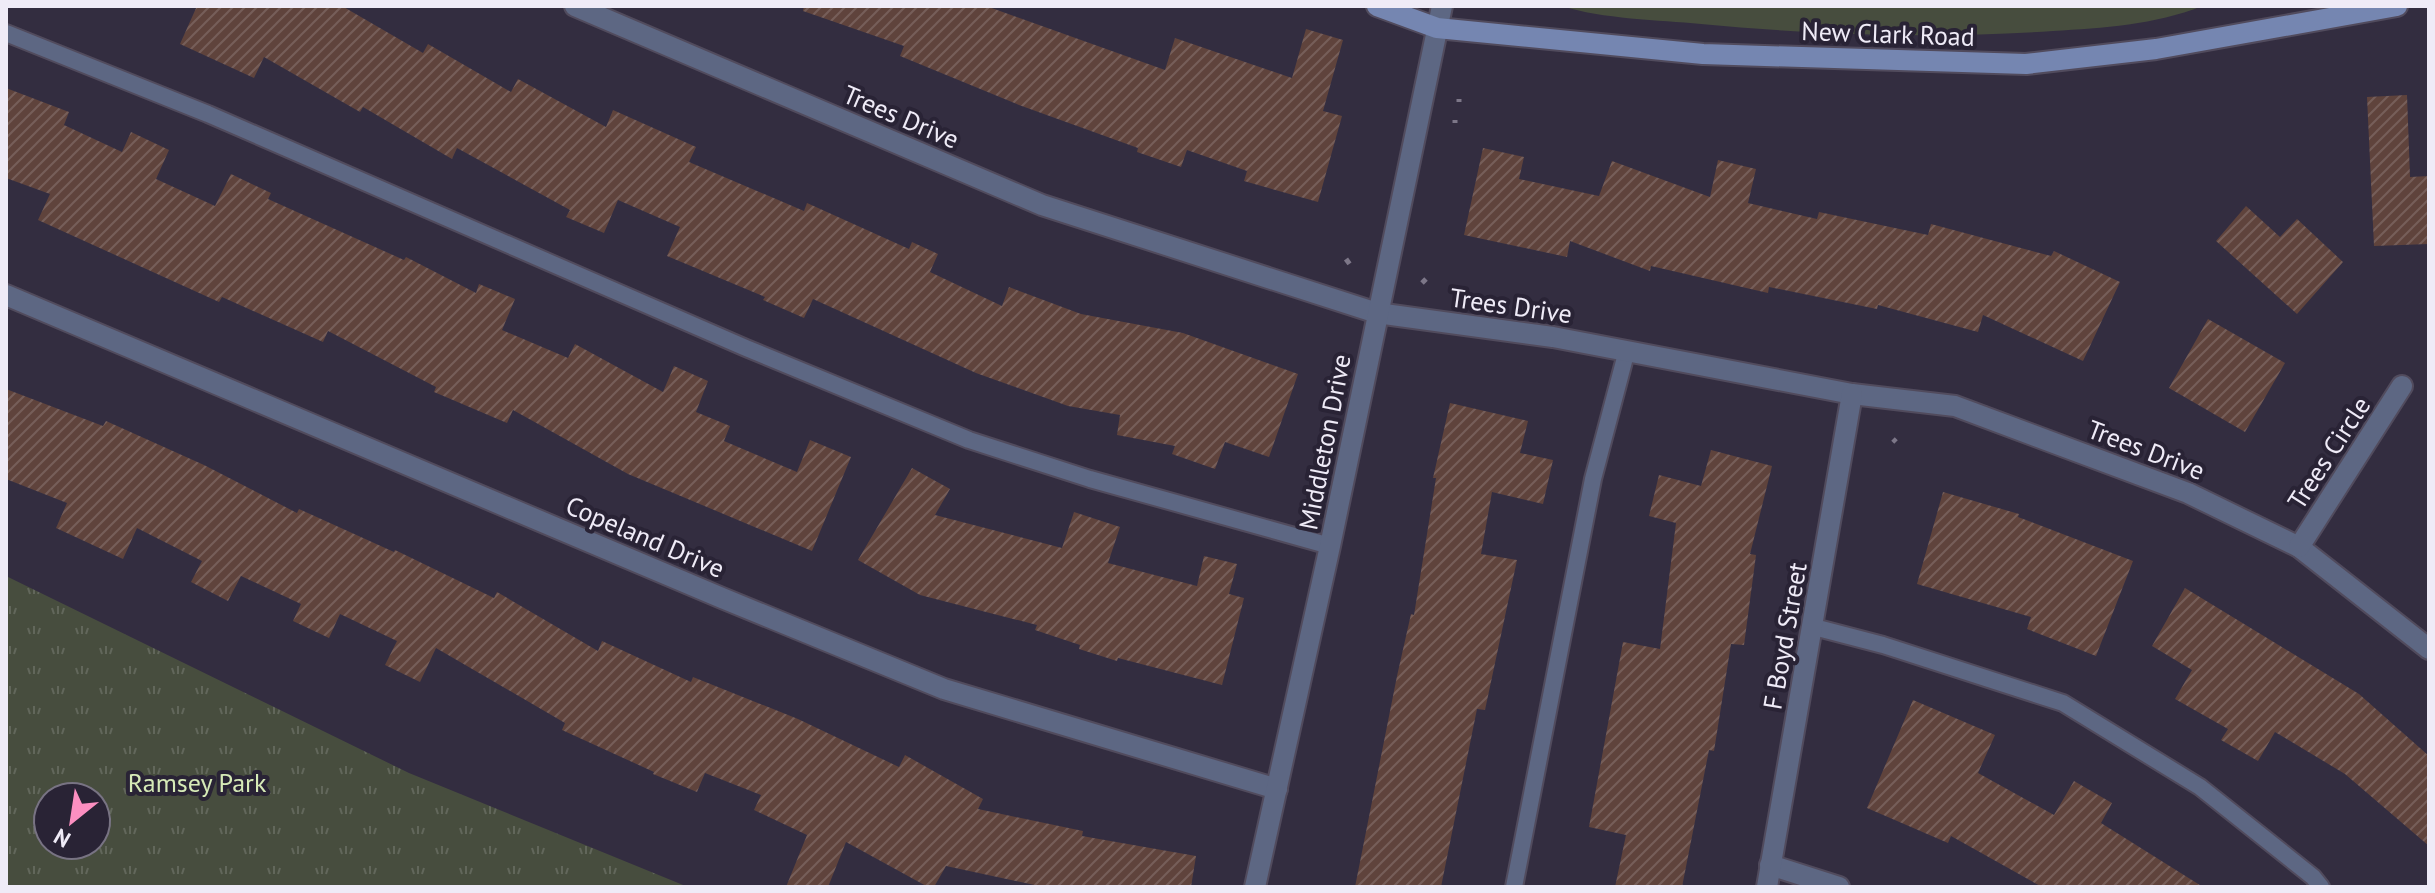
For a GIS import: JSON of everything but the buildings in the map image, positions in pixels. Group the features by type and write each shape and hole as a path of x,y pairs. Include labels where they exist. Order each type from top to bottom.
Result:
{"main road":[{"name":"New Clark Road","path":"1377,6 1437,28 1703,54 2026,64 2156,49 2397,6"}],"street":[{"name":"Trees Drive","path":"575,6 1042,205 1377,313 1627,350 1852,394 1955,406 2188,493 2299,547 2429,649"},
{"name":"Middleton Drive","path":"1255,887 1330,546 1442,6"},
{"name":"Copeland Drive","path":"6,295 944,689 1277,789"},
{"name":"Trees Circle","path":"2299,547 2402,386"},
{"name":"F Boyd Street","path":"1767,887 1852,394"},
{"path":"1770,865 1839,887"}],"lane":[{"path":"6,33 222,120 746,348 969,440 1090,479 1330,546"},
{"path":"1514,887 1593,479 1627,350"},
{"path":"1814,627 1883,645 2063,703 2200,787 2313,877 2321,887"}],"path":[{"path":"1346,259 1351,266"}],"green space":[{"path":"1562,6 2202,6 2166,18 2110,27 1921,35 1745,28 1612,16"},
{"name":"Ramsey Park","path":"6,576 409,773 688,887 6,887"}]}
